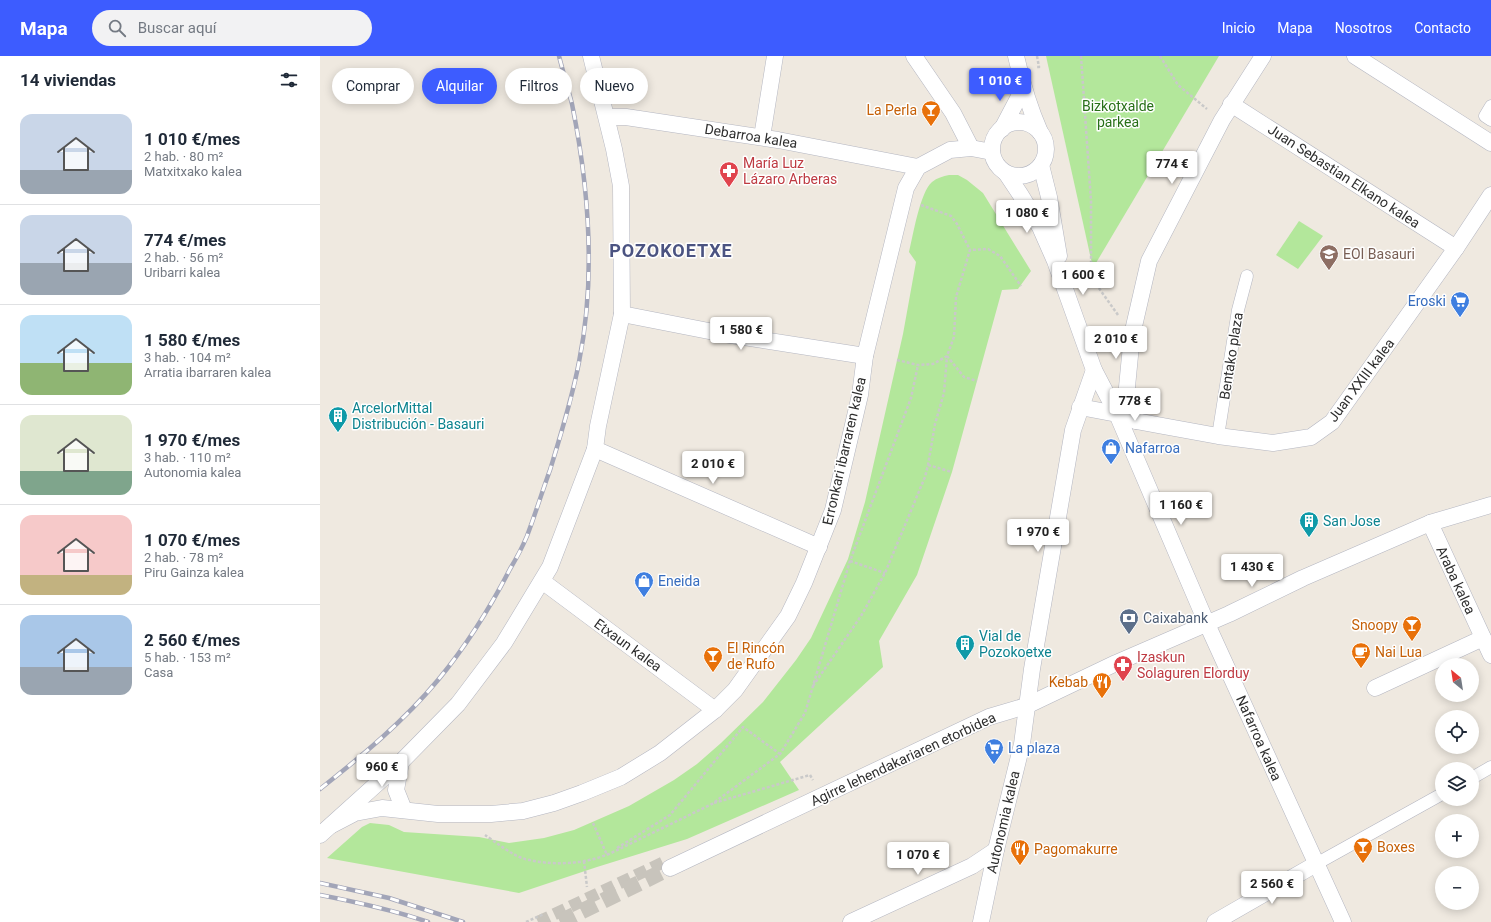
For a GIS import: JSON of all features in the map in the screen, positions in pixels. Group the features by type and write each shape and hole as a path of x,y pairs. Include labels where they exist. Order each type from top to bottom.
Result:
{"street":[{"path":"326,830 401,762 458,704 504,643 550,567 596,449 598,426 622,314 621,186 614,149 590,56"},
{"path":"762,137 775,56"},
{"path":"914,56 953,113 971,148"},
{"path":"1016,56 1023,89 1030,112 1046,145 1046,153 1041,165 1031,174 1023,176 1014,176 1006,173 997,164 992,152 993,143 997,134 1002,129 1008,125 1023,123 1031,125 1040,133"},
{"path":"1128,440 1136,421 1127,387 1132,335 1149,261 1222,120 1263,56"},
{"path":"1355,56 1488,136"},
{"path":"1002,129 1023,89"},
{"name":"Juan Sebastian Elkano kalea","path":"1231,104 1456,248"},
{"path":"1491,106 1484,116 1491,120"},
{"name":"Debarroa kalea","path":"606,117 626,117 762,137 918,167"},
{"path":"918,167 950,150 971,148 992,152"},
{"name":"Nafarroa kalea","path":"1041,165 1049,197 1065,287"},
{"name":"Erronkari ibarraren kalea","path":"326,830 355,813 382,808 438,814 490,814 523,812 554,804 621,777 660,753 715,710 735,690 788,616 804,583 833,510 860,394 865,356 906,188 918,167"},
{"name":"Nafarroa kalea","path":"1006,173 1040,227 1065,287 1094,370 1117,414 1207,624 1343,922"},
{"name":"Juan XXIII kalea","path":"1080,407 1117,414 1136,421 1218,436 1273,443 1311,437 1332,422 1456,248 1491,195"},
{"name":"Bentako plaza","path":"1218,436 1238,310 1247,276"},
{"path":"622,314 724,334 865,356"},
{"name":"Autonomia kalea","path":"981,922 996,850 1022,744 1026,706 1073,430 1094,370"},
{"path":"1107,396 1127,387"},
{"path":"596,449 819,547"},
{"name":"Agirre lehendakariaren etorbidea","path":"670,868 989,717 1026,706 1116,663 1207,624 1303,578 1430,523 1491,505"},
{"name":"Araba kalea","path":"1430,523 1491,655"},
{"name":"Etxaun kalea","path":"542,581 715,710"},
{"path":"1375,688 1483,638"},
{"path":"401,762 396,790 404,810"},
{"path":"1479,774 1491,768"},
{"path":"1214,922 1435,798"},
{"path":"851,922 972,866 996,850"}],"path":[{"path":"1081,56 1091,201 1091,277 1132,335"},
{"path":"1160,56 1178,85 1222,120"},
{"path":"811,689 861,616 885,573 928,465 935,424 944,393 947,356 954,337 956,297 970,250 957,224 951,216 921,204"},
{"path":"970,250 988,249 1000,256 1021,286"},
{"path":"897,360 918,365 933,364 947,356"},
{"path":"947,356 964,377 977,381"},
{"path":"485,835 521,858 550,863 570,864 607,855 712,804 780,754 805,713 850,561 911,398 918,365"},
{"path":"928,465 952,472"},
{"path":"850,561 885,573"},
{"path":"607,855 670,815 743,727 780,754"},
{"path":"592,823 607,855"},
{"path":"584,861 587,887"},
{"path":"526,922 544,914"}],"green space":[{"name":"Bizkotxalde parkea","path":"1046,56 1219,56 1093,268"},
{"path":"949,175 958,175 967,180 983,193 1031,271 1018,289 1002,290 952,472 917,575 879,641 883,667 780,762 799,790 687,839 519,893 327,858 362,827 370,823 389,825 404,832 479,837 509,843 544,838 574,830 629,806 674,780 697,764 721,743 763,702 811,638 848,559 865,502 903,334 916,262 909,252 918,215 928,187 936,179"},
{"path":"1299,221 1323,236 1298,269 1276,255"}],"tunnel":[{"path":"538,922 666,861"},
{"path":"560,922 670,868"}],"railway":[{"path":"320,789 367,751 397,724 425,695 458,654 486,612 521,549 530,528 550,470 570,403 579,362 584,330 589,266 583,168 572,104 559,56"},
{"path":"320,883 389,898 463,922"},
{"path":"320,895 347,900 428,922"}],"place":[{"name":"La Perla","path":"931,127"},
{"name":"María Luz Lázaro Arberas","path":"729,188"},
{"name":"EOI Basauri","path":"1329,271"},
{"name":"Eroski","path":"1460,318"},
{"name":"ArcelorMittal Distribución - Basauri","path":"338,433"},
{"name":"Nafarroa","path":"1111,465"},
{"name":"San Jose","path":"1309,538"},
{"name":"Eneida","path":"644,598"},
{"name":"Caixabank","path":"1129,635"},
{"name":"Snoopy","path":"1412,642"},
{"name":"Vial de Pozokoetxe","path":"965,661"},
{"name":"Nai Lua","path":"1361,669"},
{"name":"El Rincón de Rufo","path":"713,673"},
{"name":"Izaskun Solaguren Elorduy","path":"1123,682"},
{"name":"Kebab","path":"1102,699"},
{"name":"La plaza","path":"994,765"},
{"name":"Boxes","path":"1363,864"},
{"name":"Pagomakurre","path":"1020,866"}],"district":[{"name":"POZOKOETXE","path":"671,251"}]}
